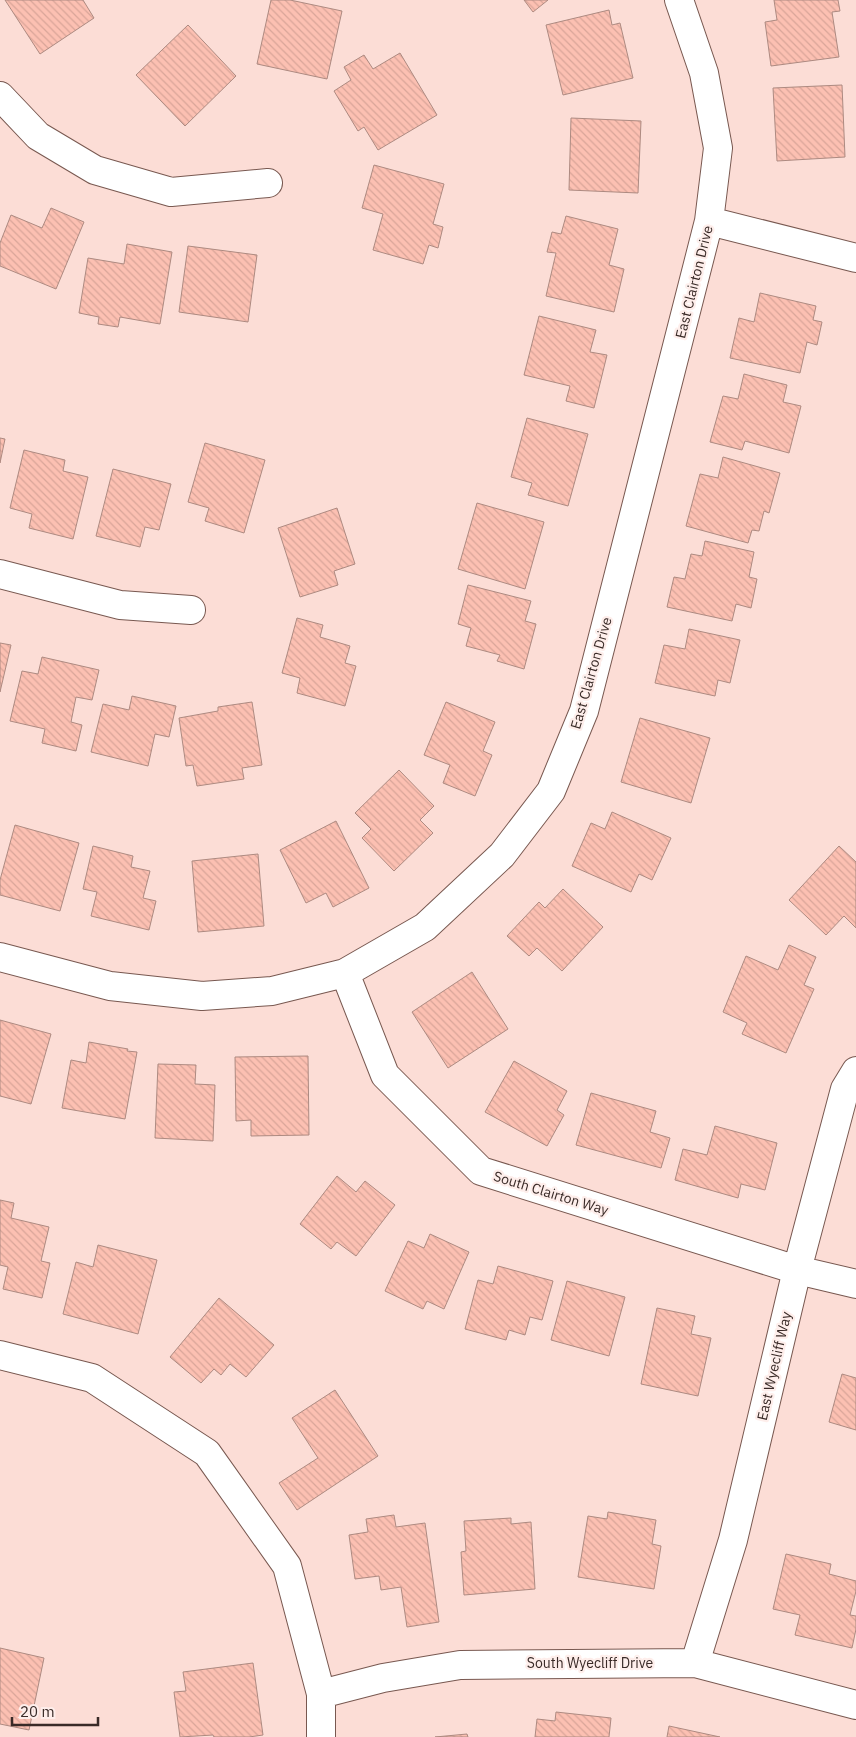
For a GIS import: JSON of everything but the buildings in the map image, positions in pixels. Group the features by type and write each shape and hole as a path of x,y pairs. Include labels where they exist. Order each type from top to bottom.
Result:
{"street":[{"name":"East Clairton Drive","path":"0,957 110,986 202,996 272,991 345,973 425,927 502,855 551,791 584,711 709,221 718,148 704,72 679,0"},
{"path":"0,96 38,136 95,170 171,192 268,183"},
{"path":"709,221 856,258"},
{"path":"0,574 120,605 191,610"},
{"name":"South Clairton Way","path":"345,973 385,1075 481,1171 796,1270 856,1284"},
{"name":"East Wyecliff Way","path":"695,1663 732,1540 796,1270 845,1089 856,1071"},
{"path":"0,1355 92,1378 207,1453 287,1566 321,1694 321,1737"},
{"name":"South Wyecliff Drive","path":"321,1694 383,1678 460,1664 695,1663 856,1704"}]}
